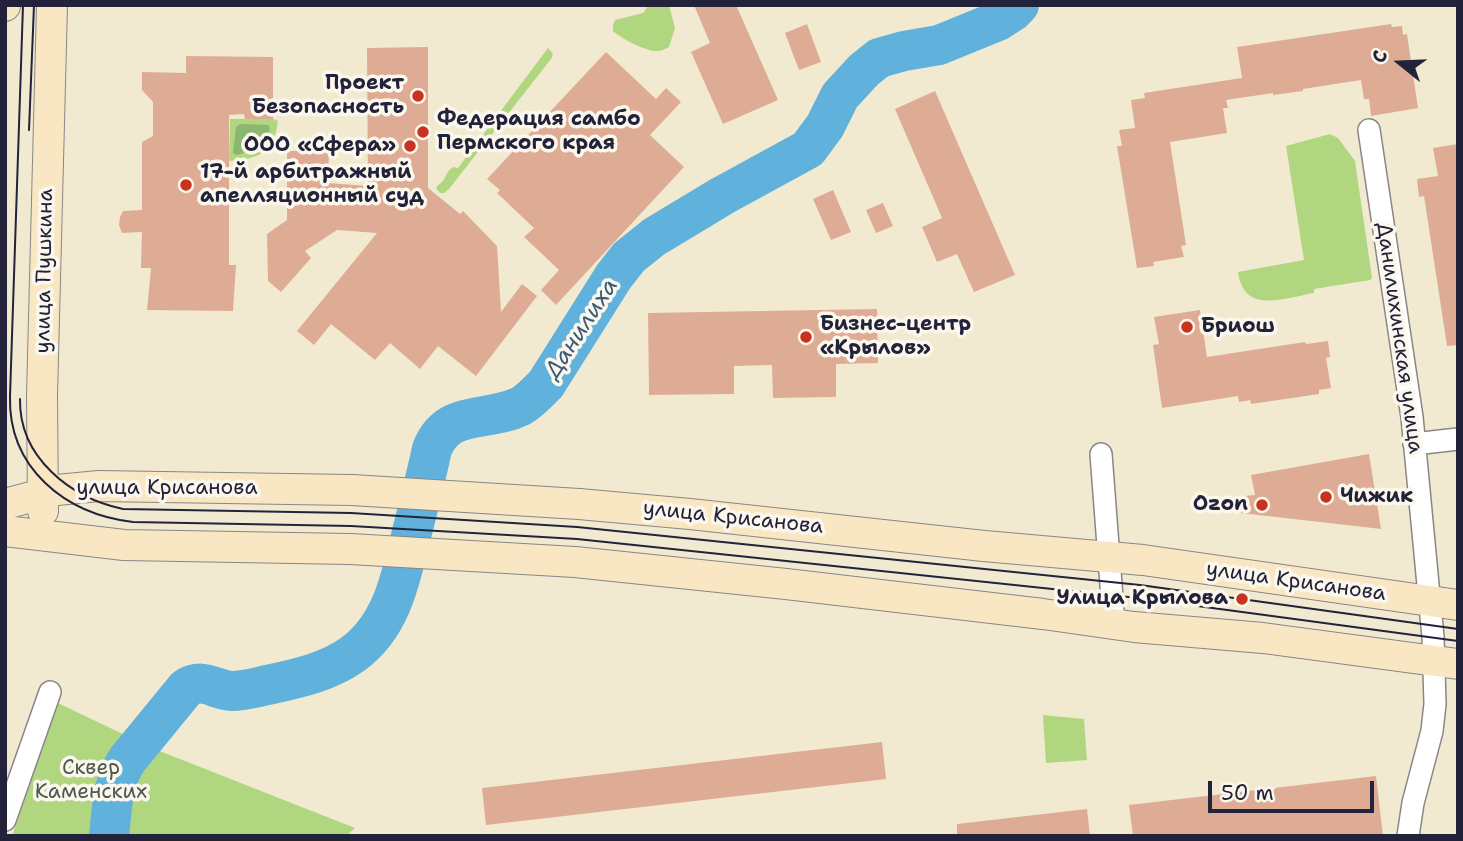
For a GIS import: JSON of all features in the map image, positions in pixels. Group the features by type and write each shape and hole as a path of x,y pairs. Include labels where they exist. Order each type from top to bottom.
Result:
{"main road":[{"name":"улица Пушкина","path":"43,536 42,384 52,5"},
{"name":"улица Крисанова","path":"5,504 57,490 99,486 352,490 579,503 1143,560 1444,603"},
{"path":"5,531 124,545 350,549 562,561 786,584 1114,624 1263,638 1446,662"}],"street":[{"name":"Данилихинская улица","path":"1370,130 1414,444 1444,603 1446,662 1435,704 1432,732 1413,803 1408,836"},
{"path":"1414,444 1458,439"},
{"path":"1101,454 1114,624"},
{"path":"5,820 50,692"}],"green space":[{"path":"649,5 669,5 675,28 669,47 662,50 653,51 641,47 613,31 615,20 643,13"},
{"path":"548,48 553,54 551,59 449,189 440,193 436,188 447,173 453,167 458,168"},
{"path":"230,119 278,121 273,140 263,152 257,156 229,161"},
{"path":"240,124 269,125 270,136 254,148 236,155 233,153 236,127"},
{"path":"1330,134 1338,138 1355,161 1372,278 1314,289 1314,293 1290,298 1257,299 1248,294 1238,272 1304,260 1286,146"},
{"name":"Сквер Каменских","path":"58,703 152,748 355,828 346,836 12,836"},
{"path":"1043,715 1084,719 1087,760 1046,763"}],"building":[{"path":"694,5 736,5 778,100 723,124 691,52 710,43"},
{"path":"807,24 821,62 799,70 785,33"},
{"path":"1391,24 1392,27 1402,26 1403,35 1407,34 1418,108 1371,116 1369,99 1364,99 1361,80 1303,91 1226,100 1228,108 1223,108 1227,133 1170,142 1186,245 1181,246 1184,257 1153,262 1154,266 1137,268 1117,146 1122,146 1119,130 1135,128 1131,100 1145,98 1144,93 1242,78 1237,47"},
{"path":"428,47 428,188 460,214 463,211 497,246 501,312 522,284 537,296 476,376 438,346 420,369 390,343 375,360 331,324 314,345 297,331 377,233 337,230 305,251 311,258 281,292 268,281 267,234 287,220 287,151 329,151 328,183 368,186 367,48"},
{"path":"606,52 656,99 666,88 681,102 650,135 684,167 556,305 541,290 559,270 524,237 534,228 497,193 500,190 487,179"},
{"name":"17-й арбитражный апелляционный суд","path":"186,56 273,57 273,119 245,119 244,114 229,115 229,265 236,265 233,311 147,310 151,268 141,268 142,232 122,233 119,225 123,211 142,210 142,142 153,136 153,102 142,90 142,72 186,73"},
{"path":"935,91 1015,275 974,292 957,254 937,262 922,227 942,218 895,109"},
{"path":"1458,144 1458,345 1447,346 1424,196 1419,197 1417,179 1438,176 1433,148"},
{"path":"833,190 851,232 831,240 813,199"},
{"path":"883,203 893,226 876,233 866,210"},
{"path":"877,309 878,363 836,364 836,397 773,398 772,365 734,366 734,394 649,395 648,313"},
{"path":"1200,310 1207,357 1328,341 1330,357 1326,358 1331,388 1319,390 1319,394 1251,404 1250,400 1239,402 1238,396 1162,408 1153,345 1159,344 1154,317"},
{"path":"1369,454 1381,529 1241,513 1245,496 1255,495 1251,475"},
{"path":"882,742 886,779 486,825 482,788"},
{"path":"1376,776 1383,836 1133,836 1129,805"},
{"path":"1087,809 1090,836 957,836 957,824"}],"waterway":[{"path":"991,5 998,21"},
{"name":"Данилиха","path":"109,836 114,796 122,769 186,688 204,684 236,691 298,678 343,661 367,642 378,629 393,599 404,566 432,449 439,436 458,422 508,411 521,406 534,396 546,384 614,276 629,257 654,237 808,149 825,126 840,96 879,58 939,45 998,21 1019,5"}],"tram line":[{"path":"23,5 10,396 12,422 19,445 30,465 45,483 64,498 85,509 133,522 351,526 577,539 1138,598 1458,641"},
{"path":"29,130 34,5"},
{"path":"20,399 28,440 38,457 52,472 85,495 123,509 351,513 577,527 1140,585 1458,629"}],"place":[{"name":"Проект Безопасность","path":"418,96"},
{"name":"Федерация самбо Пермского края","path":"423,132"},
{"name":"ООО «Сфера»","path":"410,146"},
{"name":"17-й арбитражный апелляционный суд","path":"186,185"},
{"name":"Бриош","path":"1187,327"},
{"name":"Бизнес-центр «Крылов»","path":"806,337"},
{"name":"Чижик","path":"1326,497"},
{"name":"Ozon","path":"1262,505"},
{"name":"Улица Крылова","path":"1242,599"}]}
